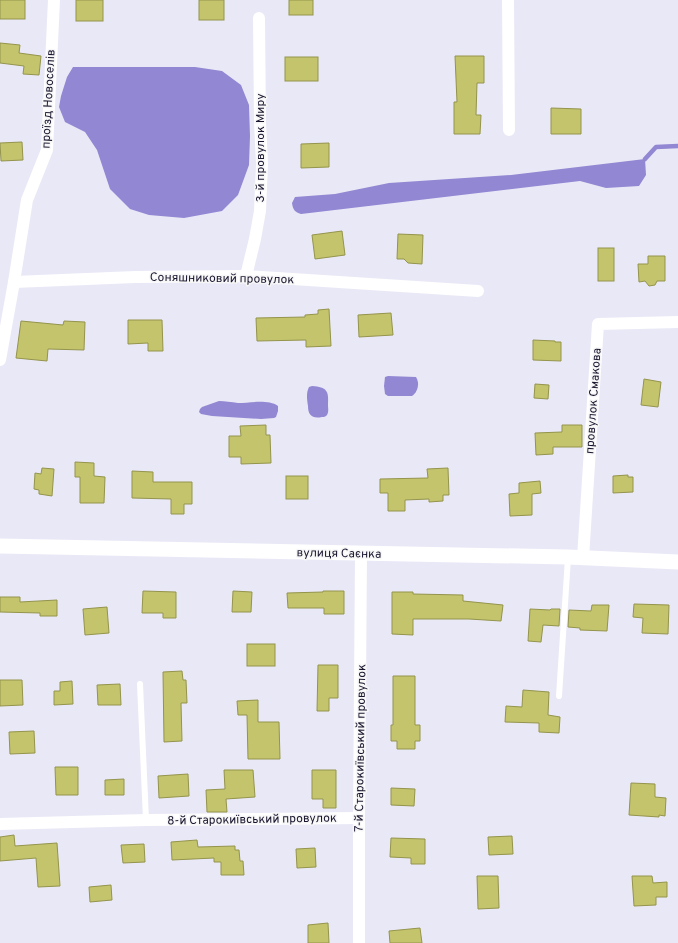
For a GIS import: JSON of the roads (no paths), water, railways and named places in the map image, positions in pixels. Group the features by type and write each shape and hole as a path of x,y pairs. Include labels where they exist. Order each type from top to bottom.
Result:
{"street":[{"name":"проїзд Новоселів","path":"0,360 27,200 47,150 54,0"},
{"path":"508,0 509,130"},
{"name":"3-й провулок Миру","path":"246,276 260,211 262,164 259,18"},
{"name":"Соняшниковий провулок","path":"14,282 135,277 246,276 478,291"},
{"name":"провулок Смакова","path":"583,558 598,324 678,322"},
{"name":"вулиця Саєнка","path":"0,546 568,557 678,562"},
{"name":"7-й Старокиївський провулок","path":"359,943 361,553"},
{"name":"8-й Старокиївський провулок","path":"0,824 146,820 359,818"}],"lane":[{"path":"559,696 568,557"},
{"path":"140,684 146,820"}],"waterway":[{"path":"645,159 656,147 678,146"}]}
